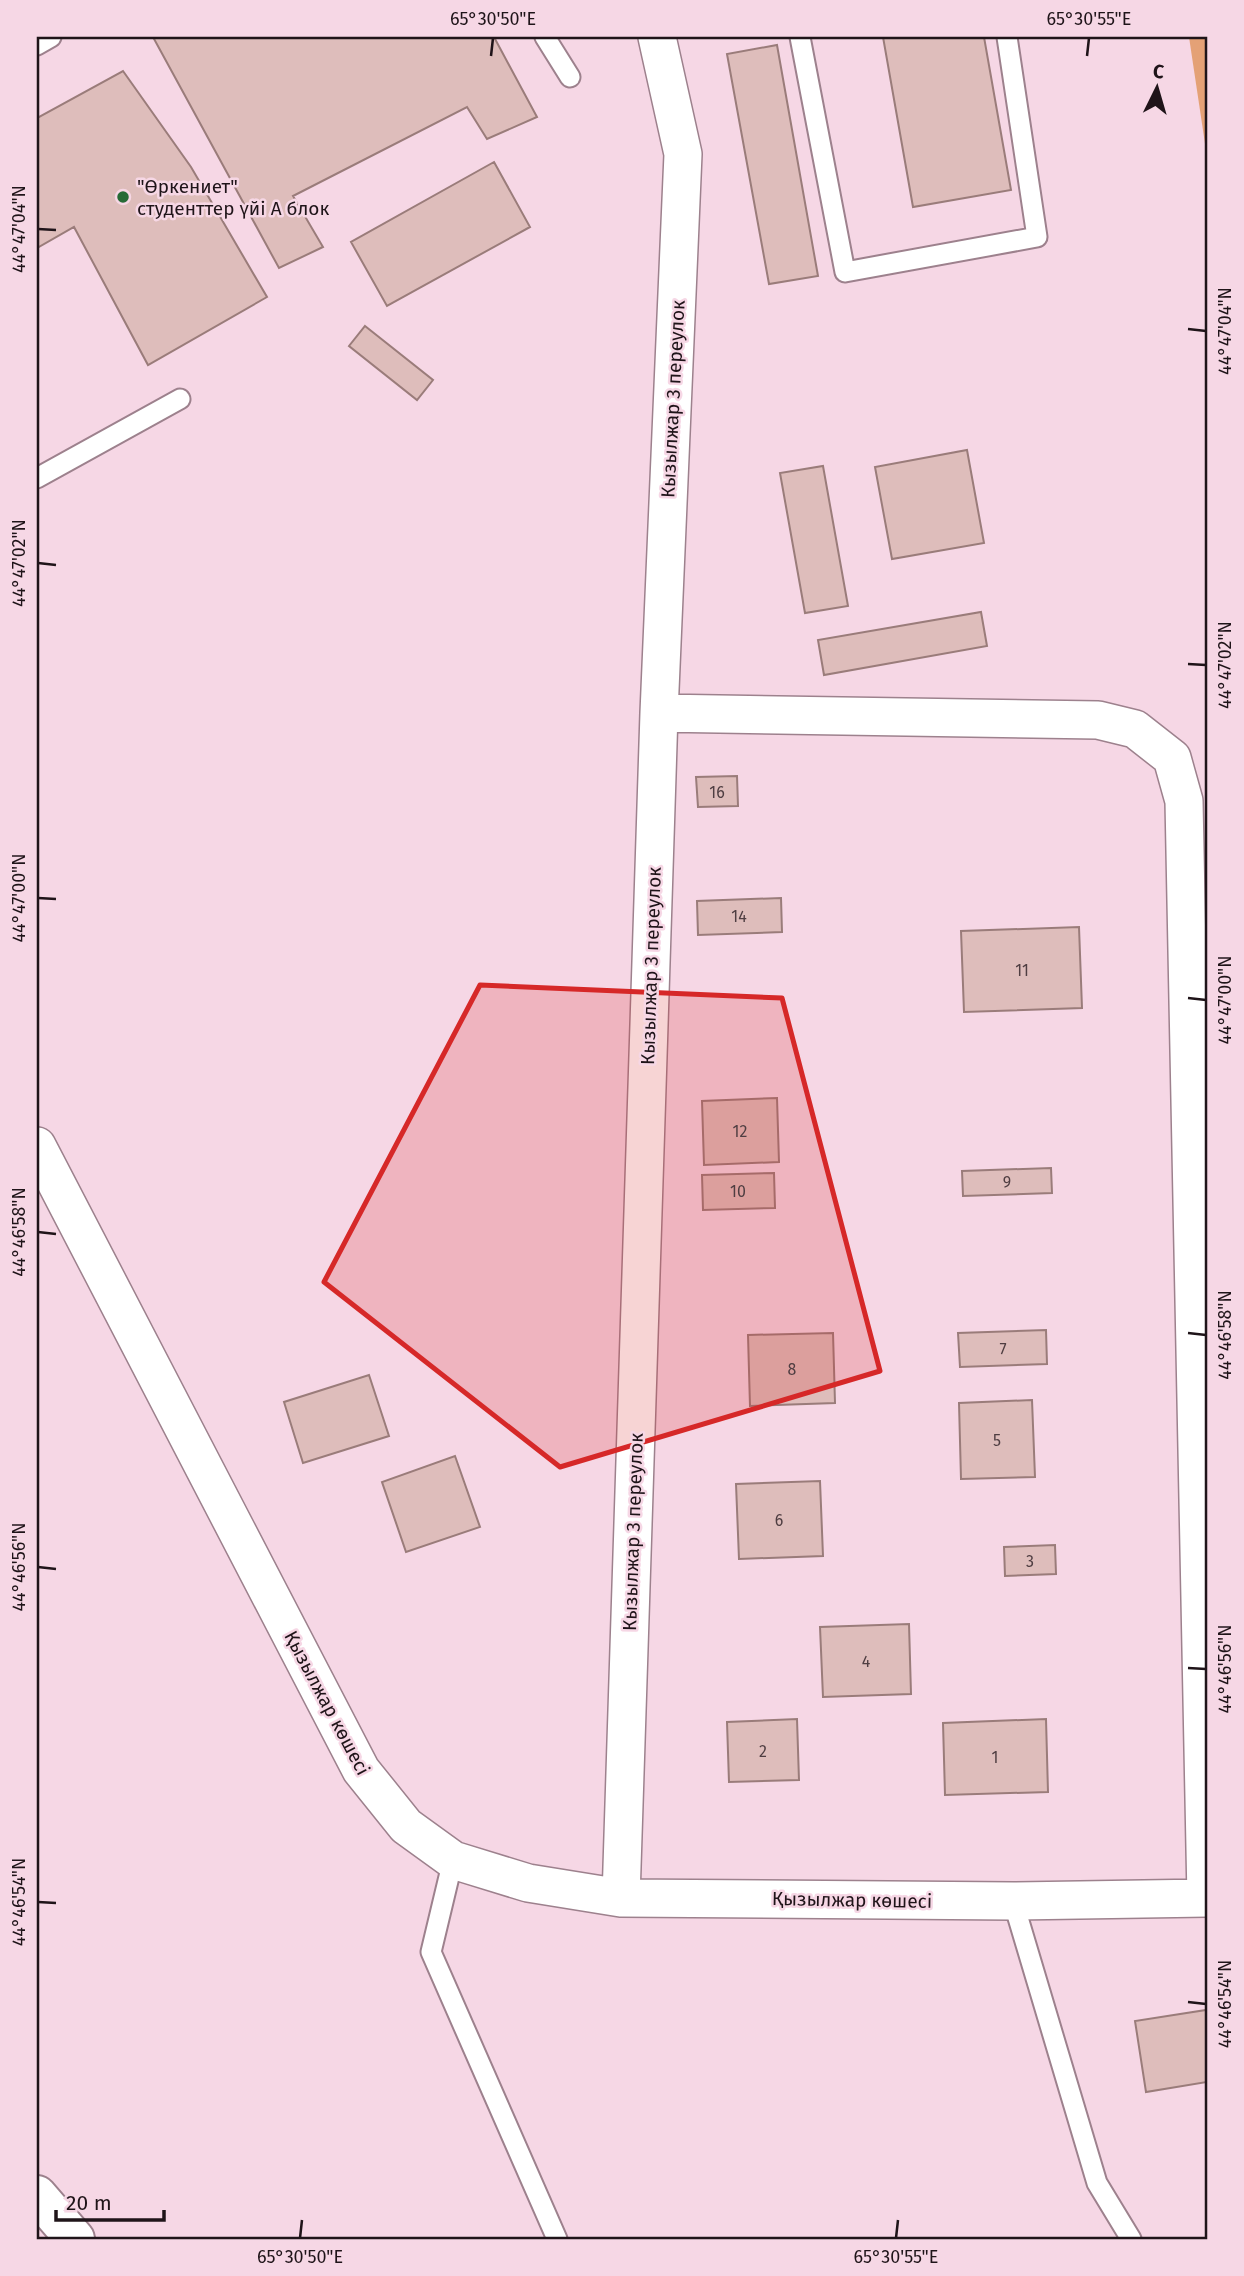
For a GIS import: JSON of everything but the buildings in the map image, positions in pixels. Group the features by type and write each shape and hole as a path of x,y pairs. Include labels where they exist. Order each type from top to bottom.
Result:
{"street":[{"name":"Кызылжар 3 переулок","path":"621,1898 659,713 684,154 657,37"},
{"path":"659,713 1098,720 1135,729 1172,758 1184,801 1207,1898"},
{"name":"Қызылжар көшесі","path":"37,1146 361,1770 405,1826 453,1860 528,1884 621,1898 1013,1901 1207,1898"},
{"path":"37,2195 75,2239"}],"lane":[{"path":"37,45 51,37"},
{"path":"545,37 570,77"},
{"path":"800,37 845,272 1037,237 1007,37"},
{"path":"37,476 180,399"},
{"path":"453,1860 431,1952 557,2239"},
{"path":"1013,1901 1097,2183 1131,2239"}],"highlighted area":[{"path":"480,985 782,998 880,1371 560,1467 324,1282"}],"shaded area":[{"path":"1189,37 1207,37 1207,157"}],"place":[{"name":"\"Өркениет\" студенттер үйі А блок","path":"123,197"}]}
